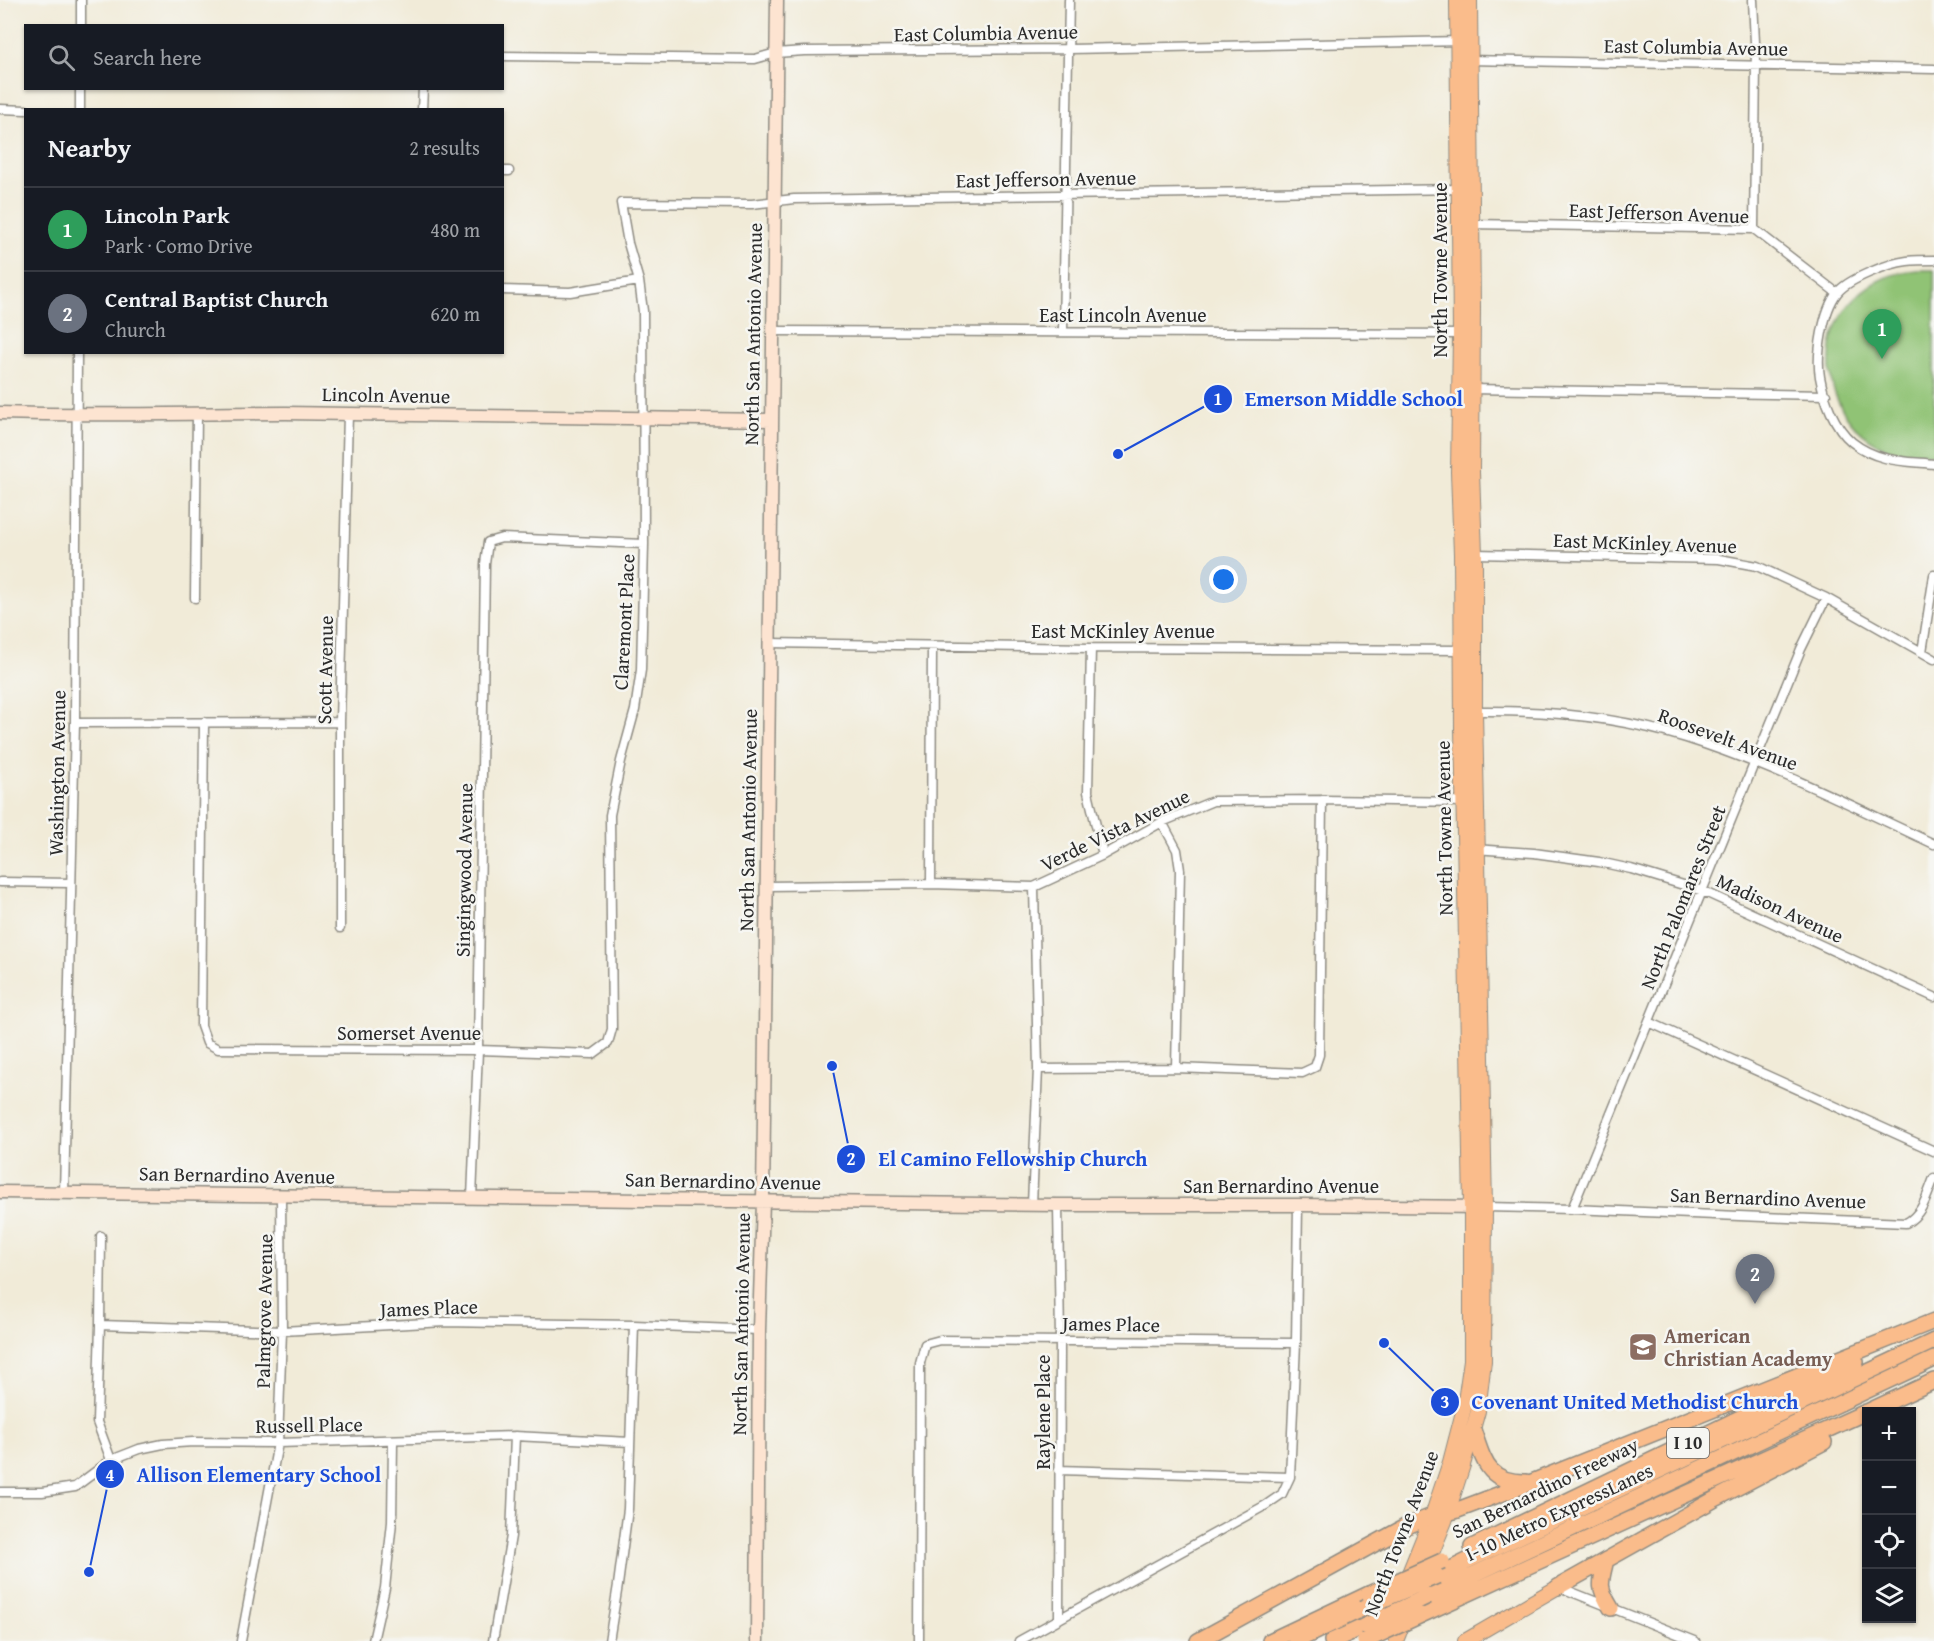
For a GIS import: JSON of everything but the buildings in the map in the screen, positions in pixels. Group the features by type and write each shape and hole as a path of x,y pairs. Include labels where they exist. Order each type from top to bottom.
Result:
{"highway":[{"path":"1198,1641 1407,1526 1532,1482 1934,1322"},
{"name":"San Bernardino Freeway","path":"1270,1641 1442,1562 1934,1322"},
{"name":"I-10 Metro ExpressLanes","path":"1296,1641 1934,1341"},
{"name":"I-10 Metro ExpressLanes","path":"1332,1641 1365,1633 1428,1596 1934,1359"},
{"path":"1891,1407 1934,1383"},
{"name":"I 10","path":"1879,1407 1934,1383"},
{"name":"I 10","path":"1365,1633 1421,1615 1862,1414"},
{"path":"1558,1587 1717,1498 1862,1422"},
{"path":"1473,1430 1486,1463 1499,1478 1512,1482 1532,1482"},
{"path":"1606,1560 1600,1585 1611,1608"}],"main road":[{"name":"North San Antonio Avenue","path":"757,1641 777,0"},
{"name":"North Towne Avenue","path":"1396,1641 1448,1512 1464,1465 1478,1412 1484,1361 1478,1207 1470,802 1469,650 1475,554 1466,389 1465,60 1457,0"},
{"name":"North Towne Avenue","path":"1464,41 1470,0"},
{"name":"North Towne Avenue","path":"1466,389 1458,472 1461,554 1469,650"},
{"name":"Lincoln Avenue","path":"0,413 348,414 642,420 772,420"},
{"name":"San Bernardino Avenue","path":"0,1192 1478,1207"},
{"name":"North Towne Avenue","path":"1381,1641 1432,1516 1464,1408 1471,1360 1478,1207"},
{"path":"1465,1641 1558,1587"}],"street":[{"path":"81,0 81,24"},
{"path":"1064,332 1069,0"},
{"path":"1754,0 1756,64 1754,230"},
{"name":"East Columbia Avenue","path":"504,56 755,59 776,53 815,51 1070,49 1464,41"},
{"name":"East Columbia Avenue","path":"1465,60 1934,69"},
{"path":"80,90 80,108"},
{"path":"422,108 423,90"},
{"path":"0,109 24,110"},
{"name":"East Jefferson Avenue","path":"621,203 752,204 794,199 1466,190"},
{"name":"Claremont Place","path":"608,1043 612,1029 610,815 621,761 635,710 641,670 644,544 643,311 639,281 628,243 621,203"},
{"name":"East Jefferson Avenue","path":"1466,224 1754,230 1837,293"},
{"path":"1934,260 1905,261 1884,268 1860,277 1837,293 1827,312 1820,349 1820,377 1826,395 1838,427 1851,441 1884,458 1934,464"},
{"path":"504,291 570,292 639,281"},
{"name":"East Lincoln Avenue","path":"772,331 1466,334"},
{"name":"Washington Avenue","path":"64,1194 75,723 77,354"},
{"path":"1466,389 1826,395"},
{"path":"195,598 196,413"},
{"name":"Scott Avenue","path":"340,928 340,722 348,414"},
{"name":"Singingwood Avenue","path":"472,1198 478,1050 485,564 488,543 502,538 644,544"},
{"name":"East McKinley Avenue","path":"1475,554 1719,558 1757,566 1826,598 1934,659"},
{"path":"1922,652 1934,575"},
{"name":"North Palomares Street","path":"1572,1209 1801,649 1826,598"},
{"name":"East McKinley Avenue","path":"769,643 1469,650"},
{"path":"931,884 932,646"},
{"path":"1091,648 1088,792 1103,855"},
{"name":"Roosevelt Avenue","path":"1469,711 1521,711 1605,719 1685,737 1756,762 1934,844"},
{"name":"Somerset Avenue","path":"204,722 201,1026 207,1043 218,1049 478,1050 593,1054 608,1043"},
{"path":"75,723 340,722"},
{"path":"1038,1069 1176,1068 1302,1073 1315,1067 1319,1055 1322,800"},
{"name":"Verde Vista Avenue","path":"767,886 931,884 1034,887 1103,855 1162,822 1213,801 1470,802"},
{"path":"1162,822 1177,850 1180,870 1176,1068"},
{"name":"Madison Avenue","path":"1471,849 1534,853 1599,862 1631,869 1703,891 1934,997"},
{"path":"0,882 71,883"},
{"path":"1032,1204 1038,1069 1034,887"},
{"path":"1649,1022 1934,1151"},
{"path":"1930,1196 1934,1178"},
{"name":"Palmgrove Avenue","path":"242,1641 278,1443 282,1331 281,1195"},
{"name":"San Bernardino Avenue","path":"1478,1207 1906,1223 1920,1212 1930,1196"},
{"name":"Raylene Place","path":"1058,1204 1059,1619"},
{"path":"1019,1641 1282,1494 1290,1477 1296,1343 1298,1204"},
{"path":"101,1236 97,1422 111,1460"},
{"name":"James Place","path":"100,1326 282,1331 445,1322 759,1330"},
{"path":"609,1641 628,1509 634,1326"},
{"name":"James Place","path":"919,1641 920,1363 926,1344 940,1340 1296,1343"},
{"path":"493,1641 511,1536 515,1436"},
{"name":"Russell Place","path":"0,1492 42,1492 75,1487 111,1460 163,1443 393,1441 515,1436 630,1442"},
{"path":"373,1641 385,1588 392,1522 393,1441"},
{"path":"1059,1470 1290,1477"},
{"path":"1558,1587 1695,1641"}],"green space":[{"path":"1918,270 1934,270 1934,454 1898,453 1862,434 1842,409 1831,380 1830,350 1839,322 1856,297 1883,279"}],"place":[{"name":"Lincoln Park","path":"1882,359"},
{"name":"Emerson Middle School","path":"1118,454"},
{"name":"El Camino Fellowship Church","path":"832,1066"},
{"name":"Central Baptist Church","path":"1755,1304"},
{"name":"Covenant United Methodist Church","path":"1384,1343"},
{"name":"American Christian Academy","path":"1643,1347"},
{"name":"Allison Elementary School","path":"89,1572"}]}
